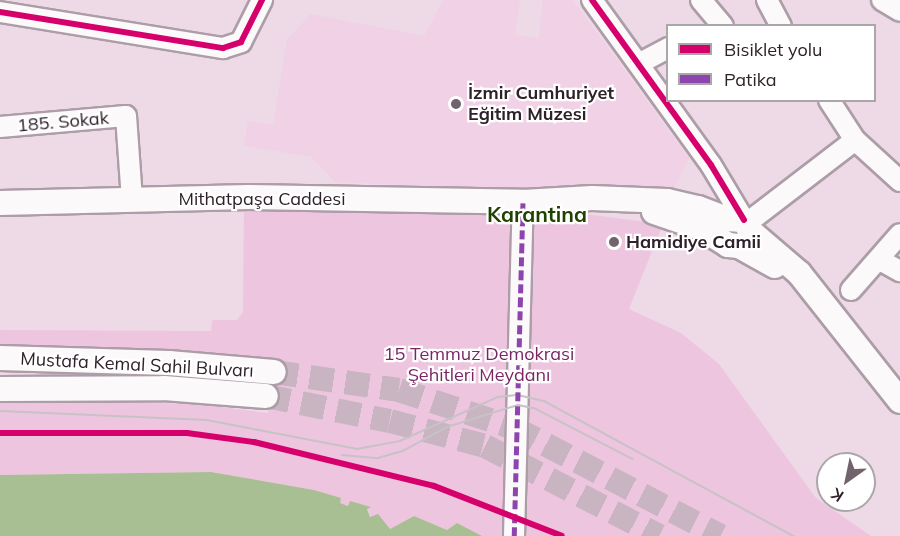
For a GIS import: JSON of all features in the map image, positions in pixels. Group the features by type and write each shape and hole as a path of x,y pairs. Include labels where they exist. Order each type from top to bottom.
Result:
{"main road":[{"name":"Mithatpaşa Caddesi","path":"0,203 249,196 524,202 592,198 667,201 738,230 795,282 900,400"},
{"name":"Mustafa Kemal Sahil Bulvarı","path":"0,358 169,363 274,372"},
{"name":"Mustafa Kemal Sahil Bulvarı","path":"0,388 164,388 266,396"}],"street":[{"path":"0,12 223,48 241,42 262,0"},
{"path":"583,0 705,170 738,230"},
{"path":"592,0 666,100"},
{"path":"701,0 716,23"},
{"path":"767,0 780,24"},
{"path":"640,63 666,49"},
{"path":"667,102 711,165 738,230"},
{"path":"830,102 855,140 900,181"},
{"name":"185. Sokak","path":"0,127 126,116 132,200"},
{"path":"738,230 855,140"},
{"path":"514,536 524,202"},
{"path":"851,290 880,260 900,234"},
{"path":"880,260 900,271"}],"shaded area":[{"path":"443,0 520,0 515,35 539,38 543,0 573,0 689,158 674,189 497,189 335,182 311,157 244,146 248,121 273,125 287,39 311,14 424,36"},
{"path":"211,472 314,490 341,498 340,503 348,506 350,501 371,507 367,509 370,517 378,514 390,529 414,516 447,530 457,523 482,536 0,536 0,475"}],"green space":[{"name":"15 Temmuz Demokrasi Şehitleri Meydanı","path":"244,200 538,208 663,224 629,309 681,333 719,364 816,498 816,512 836,512 871,536 482,536 457,523 447,530 414,516 390,529 371,517 367,509 370,507 350,501 349,506 339,503 341,499 314,490 211,472 0,475 0,400 199,404 268,413 277,361 0,350 0,330 211,331 212,320 237,320 243,312"}],"tunnel":[{"path":"274,372 399,390 514,428 721,536"},
{"path":"266,396 390,421 485,446 659,536"}],"tram line":[{"path":"0,411 207,420 357,449 400,441 498,397 518,395 544,401 794,536"},
{"path":"342,455 378,458 403,451 447,427 518,405 534,408 633,459"}],"marked path":[{"path":"514,536 523,202"}],"cycle path":[{"path":"0,12 223,48 241,42 262,0"},
{"path":"592,0 711,165 744,220"},
{"path":"0,433 187,433 254,442 434,486 562,536"}],"place":[{"name":"İzmir Cumhuriyet Eğitim Müzesi","path":"456,104"},
{"name":"Hamidiye Camii","path":"614,242"}],"district":[{"name":"Karantina","path":"537,214"}]}
